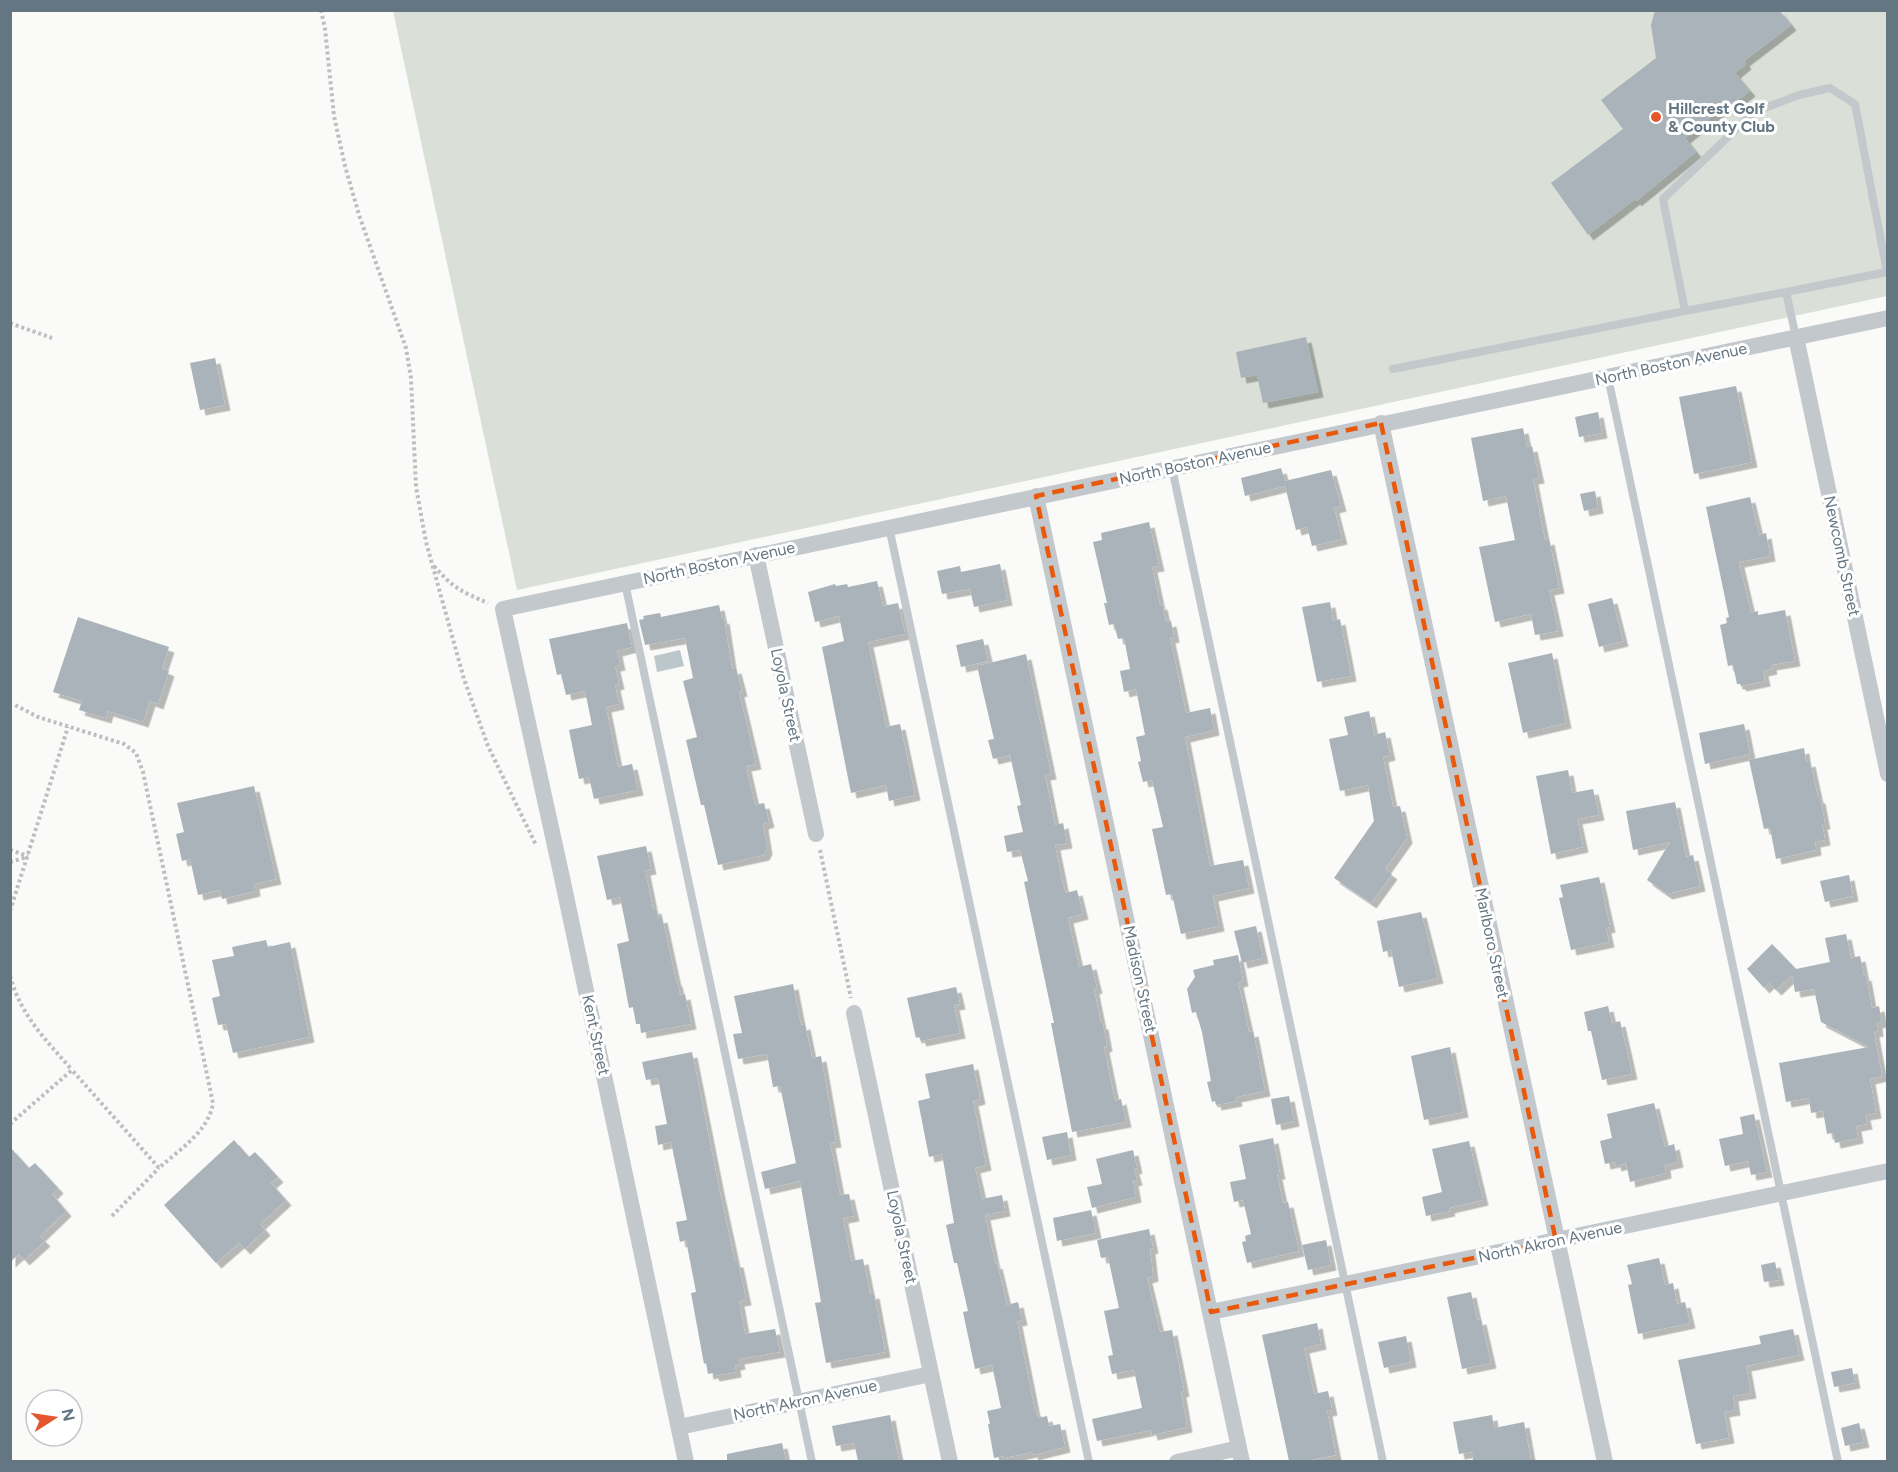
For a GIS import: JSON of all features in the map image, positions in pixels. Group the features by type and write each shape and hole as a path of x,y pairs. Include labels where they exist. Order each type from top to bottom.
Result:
{"street":[{"name":"North Boston Avenue","path":"503,609 1887,318"},
{"name":"Newcomb Street","path":"1796,337 1887,774"},
{"name":"Marlboro Street","path":"1381,423 1605,1461"},
{"name":"Madison Street","path":"1036,496 1241,1455"},
{"name":"Loyola Street","path":"756,555 816,834"},
{"name":"Kent Street","path":"503,609 686,1461"},
{"name":"Loyola Street","path":"854,1012 950,1461"},
{"name":"North Akron Avenue","path":"1211,1312 1887,1171"},
{"name":"North Akron Avenue","path":"679,1427 931,1374"},
{"path":"1177,1461 1241,1455"}],"lane":[{"path":"1393,369 1887,272 1855,104 1830,88 1799,95 1754,112 1663,199 1685,310"},
{"path":"1786,292 1796,337"},
{"path":"1608,377 1838,1461"},
{"path":"1172,468 1383,1461"},
{"path":"888,527 1089,1461"},
{"path":"625,583 812,1461"}],"path":[{"path":"321,10 326,29 334,116 345,166 358,215 406,348 411,378 416,487 432,564 464,679 488,746 540,853"},
{"path":"10,323 52,338"},
{"path":"432,564 450,584 467,596 503,609"},
{"path":"13,704 38,717 124,744 136,753 208,1075 213,1103 212,1114 206,1125 112,1216"},
{"path":"10,911 68,727"},
{"path":"816,834 854,1012"},
{"path":"10,850 28,856"},
{"path":"10,862 28,856"},
{"path":"10,976 32,1024 159,1168"},
{"path":"10,1124 72,1070"}],"highlighted area":[{"path":"1381,423 1556,1241 1211,1312 1036,496"}],"shaded area":[{"path":"393,11 1887,11 1887,296 517,590"},
{"path":"680,650 684,666 657,672 654,656"}],"building":[{"name":"Hillcrest Golf & County Club","path":"1655,10 1779,10 1791,25 1744,61 1746,64 1735,73 1750,91 1724,111 1722,108 1685,138 1696,152 1636,201 1635,199 1588,235 1551,183 1623,129 1601,100 1656,58 1651,25"},
{"path":"1306,337 1318,392 1263,403 1257,375 1241,378 1236,352"},
{"path":"215,358 225,405 200,410 190,363"},
{"path":"1736,386 1752,462 1694,474 1679,397"},
{"path":"1598,412 1602,433 1579,437 1575,417"},
{"path":"1523,428 1527,447 1532,446 1539,478 1533,479 1545,540 1549,539 1559,588 1549,590 1558,631 1535,635 1531,614 1495,622 1479,547 1515,540 1506,496 1483,501 1471,438"},
{"path":"1281,468 1285,481 1331,470 1341,506 1334,508 1342,539 1312,546 1307,527 1296,530 1285,486 1245,496 1241,478"},
{"path":"1595,491 1598,508 1584,511 1580,494"},
{"path":"1750,497 1759,535 1766,533 1770,556 1739,562 1751,613 1758,611 1758,615 1785,610 1795,661 1771,665 1772,669 1763,671 1765,681 1741,686 1737,684 1733,665 1728,666 1720,625 1727,623 1726,618 1729,617 1706,507"},
{"path":"1149,522 1159,566 1152,567 1160,605 1162,604 1166,622 1171,621 1174,637 1170,638 1186,713 1210,708 1214,730 1185,737 1210,866 1243,860 1249,888 1213,896 1219,926 1181,934 1172,894 1166,895 1152,829 1163,827 1152,780 1143,782 1138,762 1141,761 1136,737 1145,735 1136,689 1124,692 1120,671 1130,669 1124,638 1118,639 1114,624 1109,625 1104,603 1107,603 1093,542 1102,540 1101,533"},
{"path":"1000,564 1007,600 974,607 970,589 942,594 937,571 960,566 961,572"},
{"path":"877,581 883,606 898,603 905,634 868,642 886,727 900,724 915,795 889,801 886,785 851,793 822,647 844,641 839,616 815,622 808,592 835,584 836,586 847,584 848,587"},
{"path":"1612,598 1623,641 1599,647 1588,604"},
{"path":"1330,602 1333,621 1340,619 1351,676 1317,682 1302,607"},
{"path":"719,605 722,619 724,618 732,669 736,668 742,691 739,692 756,764 746,766 755,805 764,803 769,822 763,824 767,849 764,855 718,865 686,740 697,737 683,681 693,678 685,638 645,645 639,620 644,619 643,616 660,613 661,617"},
{"path":"78,617 169,647 162,668 169,671 158,704 150,701 143,722 108,711 106,718 79,710 82,701 53,692"},
{"path":"627,623 632,647 617,651 620,665 615,666 619,684 615,685 619,704 606,707 618,767 632,764 638,790 594,799 589,777 579,779 569,730 592,725 585,691 566,695 561,674 557,675 549,639"},
{"path":"983,639 988,661 961,667 956,645"},
{"path":"1552,653 1566,723 1523,733 1508,663"},
{"path":"1026,654 1051,774 1045,775 1055,825 1063,823 1067,843 1055,845 1063,885 1066,893 1077,890 1083,914 1068,918 1079,967 1091,964 1115,1101 1121,1099 1126,1122 1072,1132 1051,1023 1054,1023 1024,882 1028,881 1020,850 1007,852 1004,836 1023,832 1017,806 1021,805 1010,755 993,759 988,740 994,739 977,666"},
{"path":"1369,711 1374,735 1385,732 1390,755 1383,757 1393,807 1400,806 1407,838 1385,869 1392,874 1371,903 1334,878 1374,821 1368,785 1340,791 1329,739 1348,735 1344,717"},
{"path":"1744,724 1750,754 1705,764 1699,733"},
{"path":"1804,748 1806,762 1810,761 1818,798 1820,798 1825,824 1822,824 1825,840 1815,842 1816,850 1776,859 1770,828 1764,829 1749,760"},
{"path":"1568,770 1572,793 1593,789 1599,815 1577,819 1583,847 1551,854 1536,776"},
{"path":"254,786 276,879 254,884 255,891 222,899 220,890 198,895 190,859 182,861 176,834 184,832 177,803"},
{"path":"1675,802 1686,857 1693,855 1700,886 1667,894 1647,880 1670,842 1633,850 1626,811"},
{"path":"646,846 651,869 645,870 653,909 656,908 658,918 662,917 676,981 680,995 685,994 691,1024 641,1033 640,1024 636,1024 633,1007 629,1008 617,944 629,941 620,897 607,900 597,856"},
{"path":"1849,875 1853,896 1825,902 1820,881"},
{"path":"1599,877 1610,927 1606,928 1609,942 1571,950 1559,898 1563,897 1560,885"},
{"path":"1421,912 1438,978 1399,987 1391,950 1383,952 1377,921"},
{"path":"1256,926 1263,958 1242,963 1234,931"},
{"path":"1846,934 1851,958 1860,956 1872,1008 1879,1006 1882,1022 1877,1023 1878,1031 1874,1032 1882,1076 1870,1079 1876,1113 1865,1115 1867,1124 1856,1126 1858,1138 1835,1143 1833,1133 1827,1134 1823,1111 1811,1113 1809,1098 1786,1102 1779,1063 1869,1047 1821,1022 1814,989 1795,992 1792,975 1776,990 1769,983 1764,988 1747,969 1772,944 1796,969 1830,962 1825,938"},
{"path":"266,940 268,947 290,942 309,1037 233,1053 226,1024 218,1025 212,998 220,996 212,960 234,956 232,947"},
{"path":"1238,955 1243,981 1238,982 1249,1032 1253,1031 1265,1091 1236,1097 1237,1101 1216,1105 1215,1101 1212,1102 1207,1082 1211,1081 1202,1032 1196,1012 1192,1013 1187,989 1195,977 1193,970 1214,965 1213,960"},
{"path":"793,984 801,1025 805,1024 812,1058 821,1056 836,1142 830,1143 840,1195 849,1194 854,1216 843,1218 851,1261 863,1259 870,1294 874,1293 885,1352 826,1363 815,1303 821,1302 800,1181 765,1189 761,1172 796,1163 780,1086 773,1087 767,1054 738,1059 733,1034 742,1033 734,996"},
{"path":"956,987 960,1004 954,1005 960,1033 921,1041 919,1037 916,1038 907,998"},
{"path":"1608,1006 1612,1023 1620,1021 1632,1074 1602,1080 1591,1031 1588,1031 1584,1012"},
{"path":"1450,1047 1463,1112 1424,1120 1411,1056"},
{"path":"692,1052 735,1262 738,1262 746,1300 739,1301 745,1334 775,1329 780,1352 739,1359 740,1364 735,1365 736,1372 714,1376 713,1373 708,1374 706,1363 704,1364 691,1293 696,1292 686,1240 680,1242 676,1222 687,1220 671,1142 658,1145 655,1126 667,1124 658,1078 646,1080 642,1062"},
{"path":"973,1064 980,1099 973,1101 986,1165 975,1168 982,1199 1002,1195 1005,1211 985,1215 995,1264 997,1263 1007,1305 1018,1302 1022,1320 1017,1321 1035,1411 1038,1418 1047,1416 1049,1426 1060,1424 1065,1447 1033,1455 1032,1452 994,1458 987,1411 1001,1408 992,1365 975,1369 963,1312 968,1311 946,1225 954,1223 942,1154 929,1157 918,1101 930,1098 925,1074"},
{"path":"1289,1096 1294,1121 1276,1125 1271,1099"},
{"path":"1654,1103 1665,1147 1674,1144 1678,1162 1665,1165 1666,1173 1630,1182 1626,1163 1616,1166 1615,1162 1605,1164 1600,1141 1612,1138 1607,1114"},
{"path":"1754,1114 1767,1172 1751,1175 1748,1161 1725,1166 1719,1139 1743,1134 1740,1117"},
{"path":"1067,1132 1071,1155 1047,1160 1042,1137"},
{"path":"1273,1138 1283,1203 1288,1202 1299,1251 1247,1263 1242,1242 1246,1241 1245,1236 1251,1234 1243,1200 1234,1202 1230,1182 1246,1179 1239,1145"},
{"path":"234,1140 249,1157 255,1152 278,1177 271,1183 286,1200 260,1224 265,1230 245,1249 239,1243 216,1263 164,1205"},
{"path":"1469,1141 1483,1200 1426,1216 1422,1197 1442,1192 1432,1149"},
{"path":"10,1147 29,1168 35,1163 58,1188 52,1194 66,1211 40,1236 45,1241 24,1260 19,1254 10,1262"},
{"path":"1133,1150 1137,1168 1134,1169 1137,1180 1133,1181 1136,1197 1092,1208 1087,1187 1102,1184 1096,1159"},
{"path":"1091,1210 1096,1233 1057,1241 1053,1218"},
{"path":"1149,1229 1153,1248 1150,1249 1153,1276 1147,1278 1160,1332 1172,1330 1184,1391 1181,1392 1187,1427 1152,1435 1151,1430 1097,1441 1092,1419 1142,1408 1134,1370 1112,1374 1108,1356 1113,1355 1104,1311 1119,1308 1108,1257 1101,1258 1097,1240"},
{"path":"1326,1240 1331,1265 1308,1270 1302,1245"},
{"path":"1659,1258 1665,1285 1673,1283 1677,1304 1685,1302 1690,1323 1638,1334 1628,1285 1632,1284 1627,1265"},
{"path":"1775,1262 1779,1280 1764,1282 1761,1265"},
{"path":"1471,1292 1477,1320 1481,1319 1491,1363 1462,1369 1447,1297"},
{"path":"1317,1323 1321,1344 1304,1348 1314,1394 1328,1391 1332,1410 1327,1411 1336,1455 1305,1461 1289,1461 1262,1335"},
{"path":"1793,1329 1799,1355 1746,1366 1751,1393 1733,1396 1735,1410 1724,1412 1729,1438 1696,1444 1678,1360 1761,1344 1759,1336"},
{"path":"1406,1336 1411,1362 1384,1368 1378,1342"},
{"path":"1852,1368 1855,1383 1834,1387 1831,1372"},
{"path":"890,1415 899,1461 858,1461 854,1443 836,1446 832,1426"},
{"path":"1492,1415 1494,1428 1524,1422 1531,1461 1473,1461 1472,1452 1459,1454 1453,1422"},
{"path":"1859,1423 1864,1442 1845,1446 1841,1428"},
{"path":"782,1443 786,1461 727,1461 727,1454"}],"place":[{"name":"Hillcrest Golf & County Club","path":"1656,117"}]}
